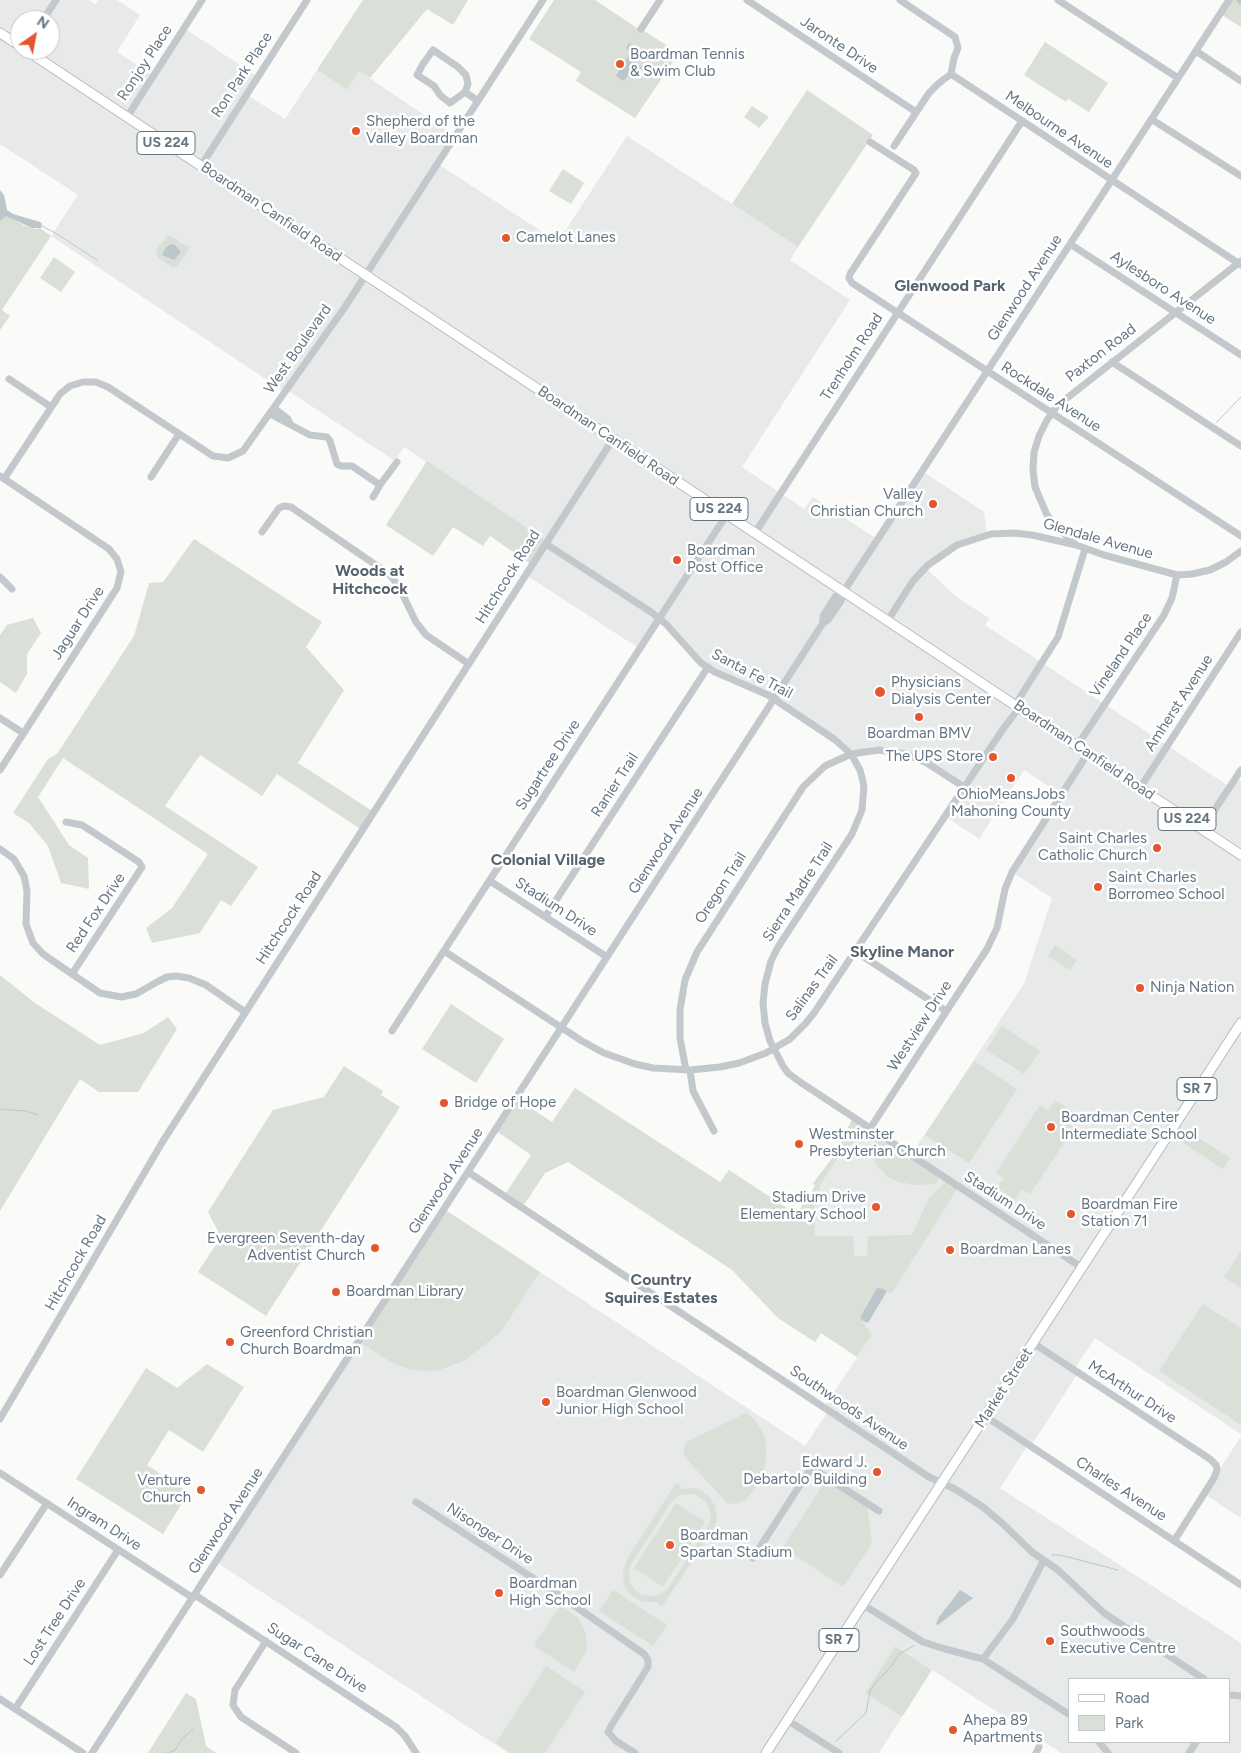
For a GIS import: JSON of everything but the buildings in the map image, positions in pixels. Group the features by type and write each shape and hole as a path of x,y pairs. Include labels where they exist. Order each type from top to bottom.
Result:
{"main road":[{"name":"Boardman Canfield Road","path":"41,60 1241,855"},
{"name":"Market Street","path":"766,1753 1241,1023"}],"street":[{"name":"Ronjoy Place","path":"127,117 202,0"},
{"name":"Ron Park Place","path":"201,166 307,0"},
{"name":"West Boulevard","path":"2,478 60,394 70,386 83,382 96,382 108,387 213,456 220,458 231,457 246,448 366,275 543,0"},
{"path":"641,28 660,0"},
{"name":"Jaronte Drive","path":"747,0 916,112"},
{"path":"894,146 932,90 951,74 958,48 955,37 900,0"},
{"path":"1058,0 1178,78"},
{"name":"Glenwood Avenue","path":"92,1753 823,623 828,620 841,601 844,591 1229,0"},
{"path":"433,50 458,67 466,75 468,84 465,92 450,103 440,95 434,86 417,75 433,50"},
{"path":"1196,51 1241,81"},
{"name":"Melbourne Avenue","path":"951,74 1111,181 1240,263"},
{"path":"465,92 478,101"},
{"path":"1151,119 1241,176"},
{"name":"Trenholm Road","path":"755,533 1022,121"},
{"name":"Rockdale Avenue","path":"870,142 914,170 916,174 854,268 849,278 852,283 1241,536"},
{"name":"Aylesboro Avenue","path":"1070,244 1241,355"},
{"name":"Paxton Road","path":"1076,545 1047,515 1035,487 1033,461 1036,444 1042,428 1057,406 1240,263"},
{"path":"1112,362 1241,446"},
{"path":"9,379 51,407"},
{"path":"272,411 285,423 310,435 327,437 337,464 352,466 380,485"},
{"path":"151,477 179,434"},
{"name":"Hitchcock Road","path":"0,1419 163,1141 613,439"},
{"path":"372,497 397,462"},
{"name":"Jaguar Drive","path":"0,770 117,588 121,572 117,558 109,549 2,478"},
{"path":"262,532 278,508 284,506 291,507 383,569 398,586 416,622 426,635 469,664"},
{"name":"Sugartree Drive","path":"392,1031 727,514"},
{"name":"Glendale Avenue","path":"888,620 913,581 928,565 946,551 968,540 991,534 1014,532 1032,534 1177,575 1210,570 1226,562 1241,551"},
{"name":"Santa Fe Trail","path":"546,544 660,618 692,654 708,668 774,699 834,739 851,754"},
{"name":"Salinas Trail","path":"444,951 593,1047 619,1058 653,1068 688,1070 715,1068 739,1063 774,1049 790,1039 806,1023 1017,706 1058,637 1085,549"},
{"name":"Vineland Place","path":"1077,746 1164,615 1172,598 1177,575"},
{"path":"0,577 12,589"},
{"name":"Amherst Avenue","path":"1140,788 1241,632"},
{"name":"Ranier Trail","path":"545,917 708,668"},
{"path":"0,718 24,733"},
{"path":"851,754 879,750 906,754 927,763 964,786"},
{"name":"Westview Drive","path":"873,1131 873,1124 994,936 1000,919 1005,889 1012,872 1088,753"},
{"name":"Sierra Madre Trail","path":"774,1049 764,1013 767,974 778,947 860,819 864,802 864,786 860,770 851,754"},
{"name":"Oregon Trail","path":"714,1131 693,1092 680,1038 680,1010 685,980 696,952 803,787 825,766 851,754"},
{"path":"1202,829 1241,770"},
{"name":"Red Fox Drive","path":"66,822 82,825 139,862 142,867 72,974"},
{"path":"0,849 14,860 24,876 27,891 26,924 33,943 42,954 72,974 100,992 116,997 136,994 168,978 176,976 189,978 206,985 245,1012"},
{"name":"Stadium Drive","path":"490,880 607,957"},
{"path":"855,951 946,1011"},
{"name":"Stadium Drive","path":"774,1049 783,1066 793,1077 1081,1267"},
{"name":"Southwoods Avenue","path":"468,1172 914,1467 955,1489 993,1514 1032,1552 1058,1570 1104,1613 1202,1678"},
{"name":"McArthur Drive","path":"1033,1343 1210,1459 1216,1465 1217,1470 1214,1478 1174,1541"},
{"name":"Charles Avenue","path":"985,1416 1241,1585"},
{"path":"753,1558 809,1471 814,1469 879,1511"},
{"name":"Ingram Drive","path":"0,1473 118,1550 194,1596"},
{"name":"Nisonger Drive","path":"416,1502 560,1595 644,1654 648,1660 648,1667 608,1732 616,1741 635,1753"},
{"path":"0,1575 47,1503"},
{"name":"Lost Tree Drive","path":"15,1709 118,1550"},
{"path":"983,1658 1012,1619 1044,1560"},
{"name":"Sugar Cane Drive","path":"194,1596 396,1726 416,1753"},
{"path":"862,1604 923,1642 945,1650 983,1658 1068,1713"},
{"path":"266,1642 235,1690 233,1705 235,1711 241,1717 296,1753"},
{"path":"0,1699 83,1753"},
{"path":"788,1720 839,1753"},
{"path":"1100,1743 1108,1753"}],"shaded area":[{"path":"0,0 89,0 95,4 98,0 117,0 140,15 117,52 153,75 184,28 258,77 247,95 285,119 317,70 347,90 359,71 455,136 438,164 558,242 627,136 798,247 790,260 850,300 742,467 804,509 813,497 877,539 922,471 984,512 987,535 968,540 926,568 955,596 989,618 985,625 1230,787 1236,778 1241,781 1241,1434 1095,1338 1074,1370 1078,1373 1031,1446 1028,1445 1000,1488 1241,1643 1241,1753 1061,1753 895,1646 865,1693 902,1717 879,1753 508,1753 216,1562 359,1342 392,1363 437,1371 464,1361 501,1332 540,1272 805,1446 828,1411 824,1407 872,1335 792,1228 861,1122 911,1155 1024,984 1052,898 1012,872 1061,795 1024,770 979,839 945,816 964,787 899,752 851,754 779,702 715,672 660,619 640,649 526,575 547,541 404,447 395,461 287,390 285,392 51,236 78,195 0,144"},
{"path":"629,43 643,52 636,63 642,67 638,74 632,70 624,81 616,76 631,52 626,48"},
{"path":"0,190 4,195 7,210 13,214 40,222 42,224 41,228 32,228 6,216 0,221"},
{"path":"171,244 175,245 181,252 174,260 162,255 166,247"},
{"path":"877,1288 887,1291 868,1323 860,1318"},
{"path":"1241,1436 1241,1518 1204,1494"},
{"path":"960,1590 973,1598 938,1625 936,1624 939,1617"}],"green space":[{"path":"363,0 468,0 453,25 427,9 370,78 359,71 347,90 317,70"},
{"name":"Boardman Tennis & Swim Club","path":"554,0 595,0 679,53 635,118 576,81 581,72 529,39"},
{"path":"1229,0 1241,0 1241,27 1220,14"},
{"path":"1045,42 1108,83 1089,112 1068,99 1066,102 1024,75"},
{"path":"807,90 873,135 798,247 732,204"},
{"path":"752,106 769,117 759,128 744,117"},
{"path":"563,169 584,183 571,204 549,191"},
{"path":"6,215 25,226 36,229 40,228 51,236 2,310 10,316 0,330 0,221"},
{"path":"168,235 189,247 177,266 172,267 158,258 156,253"},
{"path":"54,257 75,272 61,292 40,278"},
{"path":"427,461 547,541 532,565 490,536 483,546 453,527 433,556 386,525"},
{"path":"194,539 322,622 306,647 344,690 298,763 374,812 362,830 277,774 262,796 200,755 165,806 258,867 231,906 221,900 200,933 152,943 146,928 172,908 208,854 63,758 38,797 69,845 88,858 89,889 61,883 48,846 29,823 13,813 48,759 57,754 134,636 149,583 163,582"},
{"path":"33,618 41,633 27,654 27,674 16,693 0,682 0,635 7,625"},
{"path":"1055,945 1077,960 1070,970 1048,956"},
{"path":"0,975 35,1003 100,1045 144,1033 168,1017 177,1029 138,1092 99,1092 80,1079 0,1211"},
{"path":"451,1004 504,1039 476,1083 422,1049"},
{"path":"1002,1026 1040,1051 1024,1074 986,1050"},
{"path":"974,1061 1017,1089 969,1163 925,1135"},
{"path":"344,1066 383,1091 381,1095 400,1107 266,1316 198,1272 221,1237 208,1212 273,1110 324,1097"},
{"path":"575,1088 720,1182 729,1170 793,1212 796,1208 799,1210 815,1186 813,1183 836,1153 851,1121 855,1118 867,1127 864,1140 854,1142 844,1149 820,1185 818,1199 814,1200 815,1236 853,1236 854,1256 867,1256 868,1236 912,1235 929,1198 948,1180 959,1186 893,1291 890,1293 883,1289 860,1318 872,1335 857,1357 821,1333 815,1342 778,1318 732,1270 568,1162 545,1173 522,1208 504,1196 531,1155 495,1130 515,1098 552,1122"},
{"path":"1055,1100 1072,1111 1065,1122 1074,1128 1030,1194 1022,1189 1015,1200 997,1188 1004,1178 996,1173 1040,1105 1048,1110"},
{"path":"1175,1123 1230,1158 1223,1169 1168,1133"},
{"path":"879,1135 938,1174 938,1181 934,1184 916,1185 899,1182 888,1177 875,1163 874,1139"},
{"path":"444,1209 540,1272 501,1332 464,1361 437,1371 412,1370 392,1363 359,1342"},
{"path":"1241,1251 1241,1288 1224,1277"},
{"path":"1203,1304 1241,1328 1241,1425 1159,1371"},
{"path":"207,1364 244,1387 203,1452 169,1430 147,1465 189,1492 163,1534 76,1479 146,1368 177,1388"},
{"path":"746,1413 755,1420 765,1437 765,1467 755,1489 745,1500 735,1504 727,1503 683,1455 686,1442"},
{"path":"826,1480 867,1506 872,1543 843,1587 783,1547"},
{"path":"676,1483 681,1486 681,1489 696,1488 708,1495 715,1506 717,1519 713,1531 662,1606 658,1604 659,1602 643,1602 632,1596 624,1585 623,1572 627,1559","holes":["695,1494 706,1502 711,1514 709,1525 667,1590 655,1596 642,1595 630,1583 630,1566 670,1504 678,1496"]},
{"path":"676,1503 705,1522 663,1587 634,1568"},
{"path":"613,1590 667,1625 653,1646 599,1611"},
{"path":"561,1605 578,1618 585,1631 586,1652 574,1672 536,1647 535,1643"},
{"path":"895,1646 932,1670 902,1717 865,1693"},
{"path":"546,1666 585,1692 545,1753 511,1753 496,1743"},
{"path":"186,1693 196,1699 206,1746 216,1753 148,1753"}],"waterway":[{"path":"42,226 97,260"},
{"path":"1216,423 1241,397"},
{"path":"0,1109 25,1111 38,1115"},
{"path":"1052,1555 1060,1555 1118,1570"},
{"path":"836,1741 866,1713 870,1691 890,1668 899,1654 915,1645"},
{"path":"163,1753 175,1750 184,1737 193,1729"}],"place":[{"name":"Boardman Tennis & Swim Club","path":"620,64"},
{"name":"Shepherd of the Valley Boardman","path":"356,131"},
{"name":"Camelot Lanes","path":"506,238"},
{"name":"Valley Christian Church","path":"933,504"},
{"name":"Boardman Post Office","path":"677,560"},
{"name":"Physicians Dialysis Center","path":"880,692"},
{"name":"Boardman BMV","path":"919,717"},
{"name":"The UPS Store","path":"993,757"},
{"name":"OhioMeansJobs Mahoning County","path":"1011,778"},
{"name":"Saint Charles Catholic Church","path":"1157,848"},
{"name":"Saint Charles Borromeo School","path":"1098,887"},
{"name":"Ninja Nation","path":"1140,988"},
{"name":"Bridge of Hope","path":"444,1103"},
{"name":"Boardman Center Intermediate School","path":"1051,1127"},
{"name":"Westminster Presbyterian Church","path":"799,1144"},
{"name":"Stadium Drive Elementary School","path":"876,1207"},
{"name":"Boardman Fire Station 71","path":"1071,1214"},
{"name":"Evergreen Seventh-day Adventist Church","path":"375,1248"},
{"name":"Boardman Lanes","path":"950,1250"},
{"name":"Boardman Library","path":"336,1292"},
{"name":"Greenford Christian Church Boardman","path":"230,1342"},
{"name":"Boardman Glenwood Junior High School","path":"546,1402"},
{"name":"Edward J. Debartolo Building","path":"877,1472"},
{"name":"Venture Church","path":"201,1490"},
{"name":"Boardman Spartan Stadium","path":"670,1545"},
{"name":"Boardman High School","path":"499,1593"},
{"name":"Southwoods Executive Centre","path":"1050,1641"},
{"name":"Ahepa 89 Apartments","path":"953,1730"}],"district":[{"name":"Glenwood Park","path":"950,286"},
{"name":"Woods at Hitchcock","path":"370,580"},
{"name":"Colonial Village","path":"548,860"},
{"name":"Skyline Manor","path":"902,952"},
{"name":"Country Squires Estates","path":"661,1289"}]}
